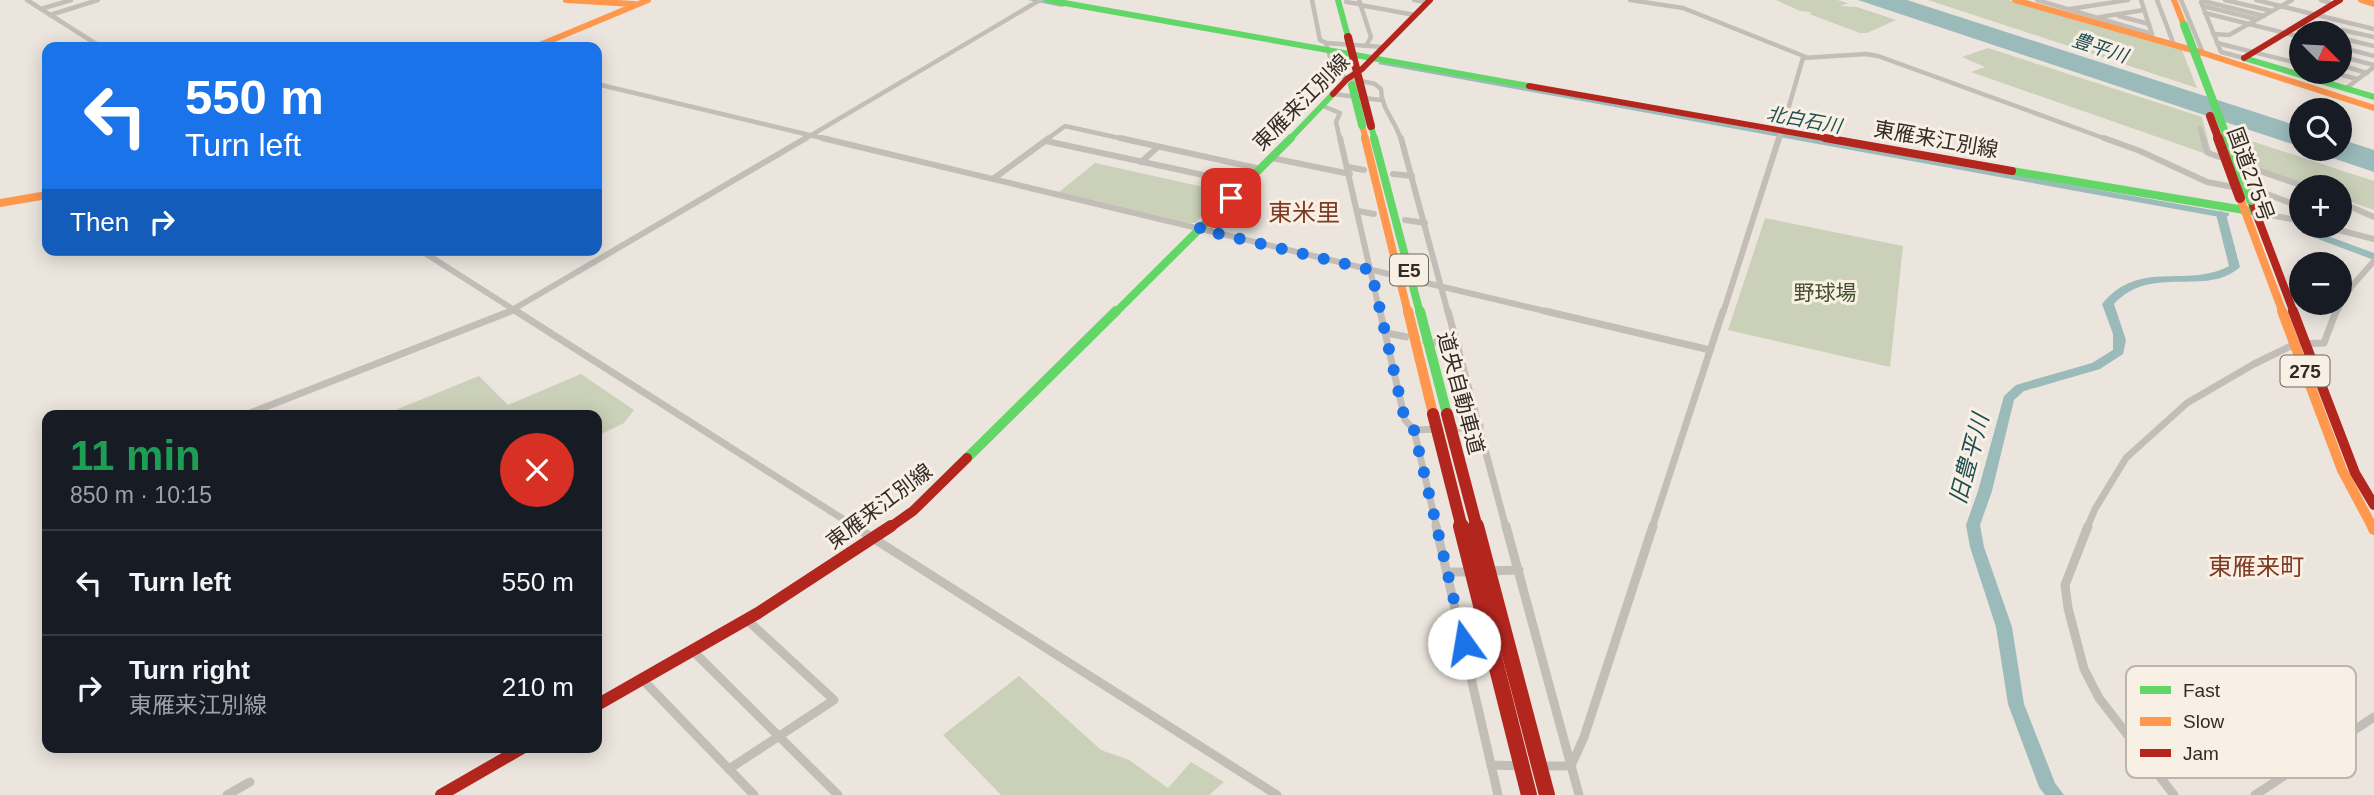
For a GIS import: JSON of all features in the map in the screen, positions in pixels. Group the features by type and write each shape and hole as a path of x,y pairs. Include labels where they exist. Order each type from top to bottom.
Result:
{"main road":[{"path":"566,0 643,2"},
{"name":"道央自動車道","path":"1331,0 1344,37 1366,125 1433,414 1528,795"},
{"path":"2015,0 2203,53 2374,108"},
{"name":"275","path":"2167,0 2180,24"},
{"name":"275","path":"2174,0 2180,24"},
{"path":"2361,0 2374,4"},
{"path":"1041,1 1373,58 1415,15 1424,1"},
{"name":"道央自動車道","path":"1342,1 1344,37"},
{"path":"2249,54 2315,15 2331,1"},
{"path":"547,42 643,2"},
{"name":"国道275号","path":"2180,24 2300,343 2355,473 2374,505"},
{"path":"2249,54 2374,97"},
{"name":"東雁来江別線","path":"602,702 746,619 876,539 913,511 1261,169 1347,79 1373,58 1780,134 2247,205"},
{"name":"道央自動車道","path":"1366,125 1447,414 1546,795"},
{"path":"0,203 42,196"},
{"name":"国道275号","path":"2300,343 2342,470 2374,529"},
{"path":"441,795 514,753"}],"street":[{"path":"41,9 71,0"},
{"path":"50,15 98,0"},
{"path":"1312,0 1317,31 1328,50 1335,75 1376,84 1381,89 1380,100 1397,125 1579,795"},
{"path":"1631,0 1683,8 1805,57 1872,55 2140,151 2207,182 2264,193 2289,202"},
{"path":"2039,1 2050,0"},
{"path":"2067,9 2128,0"},
{"path":"2039,1 2152,34 2141,0"},
{"path":"2157,0 2174,45"},
{"path":"2181,0 2203,53"},
{"path":"2225,0 2272,11"},
{"path":"2256,0 2340,21"},
{"path":"2213,34 2229,35 2290,0"},
{"path":"32,1 42,1 61,12"},
{"path":"32,1 93,42"},
{"path":"258,410 514,310 1041,1"},
{"path":"1342,1 1415,15"},
{"path":"2203,2 2264,16"},
{"path":"2203,2 2217,44 2224,54 2249,54"},
{"path":"2203,2 2257,20"},
{"path":"1360,3 1371,37 1367,44"},
{"path":"2095,18 2144,10"},
{"path":"2205,13 2289,34"},
{"path":"2115,15 2149,24"},
{"path":"2352,24 2374,29"},
{"path":"2352,32 2374,37"},
{"path":"2352,41 2374,46"},
{"path":"1328,50 1367,44 1384,47"},
{"path":"2217,44 2249,54 2289,61"},
{"path":"2352,50 2374,56"},
{"path":"1571,766 1584,737 1805,57"},
{"path":"2345,89 2374,66 2352,60"},
{"path":"2352,69 2367,73"},
{"path":"2352,78 2357,79"},
{"path":"602,85 1393,275"},
{"path":"1334,94 1380,100"},
{"path":"1323,106 1340,113 1336,122 1405,420 1414,430 1498,795"},
{"path":"993,179 1065,126 1261,169"},
{"path":"2200,128 2207,152 2289,181"},
{"path":"1046,141 1245,184"},
{"path":"1141,162 1158,147"},
{"path":"1272,158 1349,171 1364,170"},
{"path":"1393,174 1412,176"},
{"path":"2247,205 2289,217"},
{"path":"2352,207 2374,217"},
{"path":"1358,211 1374,214"},
{"path":"1405,219 1425,223"},
{"path":"2352,233 2374,239"},
{"path":"429,256 1277,795"},
{"path":"2126,735 2084,669 2068,608 2065,585 2095,509 2126,458 2187,403 2228,378 2300,343 2324,343 2328,326 2362,270 2374,261"},
{"path":"1418,281 1710,350"},
{"path":"1386,333 1402,336"},
{"path":"1439,343 1459,346"},
{"path":"1414,430 1480,426"},
{"path":"1447,572 1518,570"},
{"path":"729,769 834,700 746,619"},
{"path":"692,650 838,795"},
{"path":"642,679 754,795"},
{"path":"2356,730 2374,718"},
{"path":"1492,765 1571,766"},
{"path":"2160,778 2174,795"},
{"path":"2255,795 2281,778"},
{"path":"227,795 250,782"}],"green space":[{"path":"1776,0 1837,0 1848,3 1840,6 1857,7 1896,20 1867,33 1860,33"},
{"path":"1928,0 2009,0 2181,48 2197,88"},
{"path":"1988,48 2202,117 2212,156 1971,72 1985,67 1962,57"},
{"path":"2236,136 2289,153 2289,161 2313,161 2374,181 2374,210 2352,202 2352,175 2289,175 2289,180 2248,166"},
{"path":"1095,163 1226,192 1195,223 1189,223 1059,192"},
{"name":"野球場","path":"1765,218 1903,246 1890,367 1728,330"},
{"path":"581,374 634,410 624,423 602,434 602,410 395,410 479,376 508,405"},
{"path":"1019,676 1101,750 1129,760 1168,788 1191,762 1224,782 1209,795 1001,795 943,735"}],"water":[{"name":"豊平川","path":"1858,0 1907,0 2289,123 2289,143"},
{"path":"1380,62 2229,215 2225,218 1378,64"},
{"path":"2352,143 2374,150 2374,172 2341,161 2352,161"}],"waterway":[{"name":"北白石川","path":"1032,0 1062,5"},
{"name":"旧豊平川","path":"2055,795 2048,787 2016,704 2004,627 1977,547 1973,525 1985,491 2008,399 2020,388 2096,366 2119,352 2119,334 2108,304 2120,291 2135,283 2207,277 2223,274 2235,267 2221,214"},
{"path":"2324,238 2374,257"}],"tunnel":[{"path":"1402,336 1439,343"}],"traffic: fast":[{"path":"1048,0 1529,86"},
{"path":"1338,0 1348,37"},
{"path":"2184,25 2251,200"},
{"path":"2244,58 2374,97"},
{"path":"1352,85 1362,125"},
{"path":"967,458 1261,169 1333,94"},
{"path":"1371,126 1447,414"},
{"path":"2012,171 2250,211"}],"traffic: slow":[{"path":"566,0 634,4"},
{"path":"547,42 648,0"},
{"path":"2015,0 2203,53 2374,108"},
{"path":"2174,0 2184,25"},
{"path":"2361,0 2374,4"},
{"path":"1362,125 1433,414"},
{"path":"0,203 42,196"},
{"path":"2240,198 2342,470 2374,529"}],"traffic: jam":[{"path":"1333,94 1347,79 1362,69 1430,0"},
{"path":"2244,58 2340,0"},
{"path":"1348,37 1371,126"},
{"path":"1529,86 2012,171"},
{"path":"2210,116 2240,198"},
{"path":"2251,200 2355,473 2374,505"},
{"path":"1433,414 1529,795"},
{"path":"1447,414 1547,795"},
{"path":"602,702 758,613 837,564 913,511 967,458"},
{"path":"441,795 514,753"}],"district":[{"name":"東米里","path":"1304,212"},
{"name":"東雁来町","path":"2256,566"}],"route":[{"path":"1231,198 1199,229 1371,270 1405,420 1414,430 1464,643"}]}
